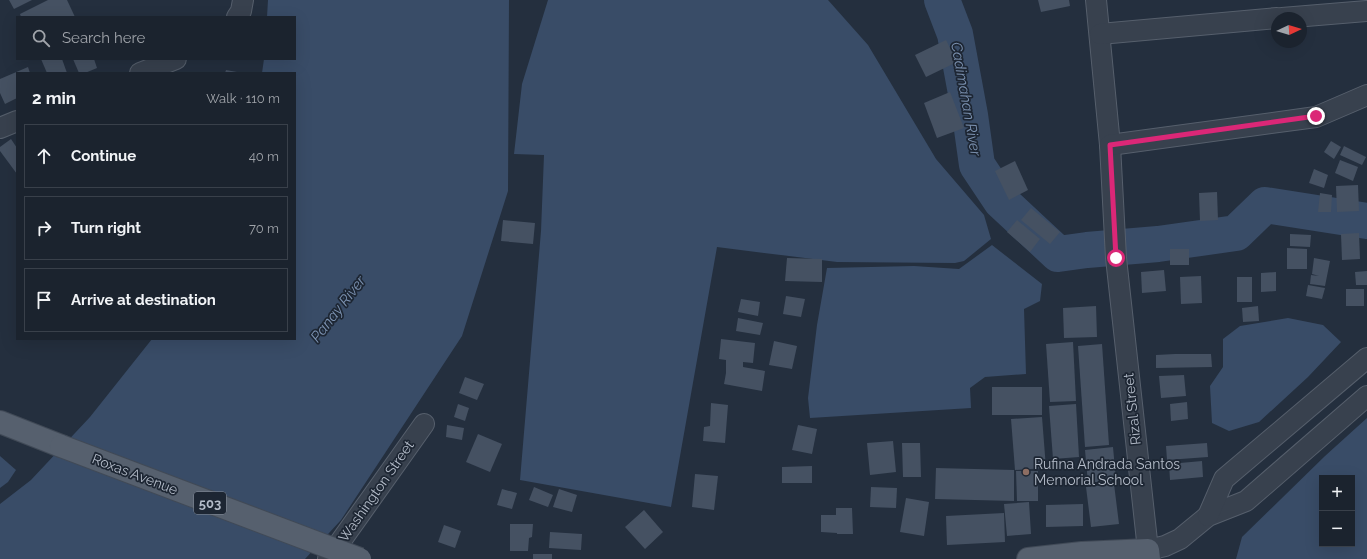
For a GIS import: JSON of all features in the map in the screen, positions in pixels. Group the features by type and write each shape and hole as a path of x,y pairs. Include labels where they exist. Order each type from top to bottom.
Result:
{"main road":[{"name":"Roxas Avenue","path":"0,422 360,559"},
{"path":"1028,559 1082,553 1149,554"}],"street":[{"path":"238,16 241,11 243,0"},
{"name":"Rizal Street","path":"1096,0 1110,145 1116,258 1149,554"},
{"path":"1307,16 1367,10"},
{"path":"1100,34 1271,19"},
{"path":"143,72 173,60"},
{"path":"1110,145 1316,116 1367,95"},
{"path":"0,128 16,121"},
{"path":"1208,516 1224,479 1367,358"},
{"path":"1149,554 1180,539 1208,516 1246,501 1367,396"},
{"name":"Washington Street","path":"328,559 424,424"}],"water":[{"name":"Panay River","path":"268,0 509,0 508,191 462,336 341,520 305,559 0,559 0,504 31,480 90,417 151,340 296,340 296,72 262,72 264,60 296,60 296,16 267,16"},
{"path":"548,0 828,0 868,45 936,159 984,215 991,239 964,261 955,263 837,262 717,247 671,507 520,480 541,231 544,155 514,154 522,84"},
{"path":"992,245 1042,284 1040,301 1024,309 1026,374 985,377 970,388 971,408 810,418 808,398 817,325 827,268 914,266 959,269"},
{"path":"1288,318 1323,325 1341,342 1308,377 1259,422 1229,431 1212,423 1210,386 1223,367 1223,339 1240,326"},
{"path":"1367,418 1367,559 1236,559 1242,537 1325,456"},
{"path":"0,456 16,470 8,482 0,488"}],"building":[{"path":"9,0 32,0 14,9"},
{"path":"48,0 67,0 75,16 21,16 20,14"},
{"path":"1038,0 1069,0 1070,6 1041,12"},
{"path":"946,40 957,62 926,77 915,55"},
{"path":"41,60 62,60 67,72 47,72"},
{"path":"73,60 94,60 97,68 87,72 79,72"},
{"path":"28,67 30,72 16,72"},
{"path":"226,70 237,72 225,72"},
{"path":"16,72 16,98 5,104 0,93 0,79"},
{"path":"950,92 964,128 937,138 924,103"},
{"path":"11,139 16,146 16,173 0,151 0,147"},
{"path":"1331,141 1341,147 1334,159 1324,152"},
{"path":"1344,146 1366,157 1362,165 1340,155"},
{"path":"1340,160 1358,167 1353,181 1335,173"},
{"path":"1015,161 1028,190 1009,200 995,171"},
{"path":"1314,169 1328,175 1324,188 1309,183"},
{"path":"1358,185 1359,211 1337,212 1336,186"},
{"path":"1217,192 1218,220 1200,221 1199,193"},
{"path":"1320,193 1332,195 1331,212 1318,212"},
{"path":"1031,208 1060,232 1050,244 1021,220"},
{"path":"503,220 535,223 533,244 501,241"},
{"path":"1017,220 1040,239 1030,252 1007,232"},
{"path":"1359,233 1360,259 1342,260 1341,234"},
{"path":"1290,234 1311,235 1310,247 1290,246"},
{"path":"1287,248 1307,249 1307,269 1287,269"},
{"path":"1170,249 1189,249 1189,265 1170,265"},
{"path":"787,258 822,259 822,282 785,281"},
{"path":"1314,258 1330,261 1325,286 1310,284 1311,275 1319,276 1312,274"},
{"path":"1164,270 1166,291 1142,293 1141,272"},
{"path":"1367,271 1367,285 1356,285 1355,272"},
{"path":"1276,272 1276,291 1261,292 1261,273"},
{"path":"1201,276 1202,303 1181,304 1180,277"},
{"path":"1237,277 1252,277 1252,302 1237,302"},
{"path":"1308,285 1325,288 1322,299 1306,296"},
{"path":"1346,289 1364,289 1364,306 1346,306"},
{"path":"786,296 805,299 801,317 783,314"},
{"path":"741,299 760,302 758,316 738,312"},
{"path":"1096,306 1097,337 1064,338 1063,308"},
{"path":"1258,306 1259,321 1243,322 1242,308"},
{"path":"738,318 763,323 760,335 736,331"},
{"path":"721,339 755,343 753,363 743,362 743,367 765,371 762,391 724,384 726,360 719,359"},
{"path":"774,341 797,346 792,369 769,365"},
{"path":"1073,342 1076,401 1050,402 1046,344"},
{"path":"1102,344 1109,445 1085,447 1078,346"},
{"path":"1211,354 1212,367 1156,368 1156,355"},
{"path":"1184,375 1186,396 1161,398 1159,376"},
{"path":"465,377 484,384 477,400 459,393"},
{"path":"992,387 1042,387 1042,415 992,415"},
{"path":"1187,402 1188,419 1171,421 1170,404"},
{"path":"711,403 728,405 725,443 703,441 704,427 710,426"},
{"path":"458,404 469,408 465,421 454,417"},
{"path":"1076,404 1079,457 1053,459 1049,406"},
{"path":"1042,417 1046,468 1015,470 1011,419"},
{"path":"447,425 464,428 462,440 446,437"},
{"path":"798,425 817,429 812,454 792,450"},
{"path":"478,434 502,444 490,472 466,462"},
{"path":"893,441 896,472 870,475 867,443"},
{"path":"902,443 920,443 921,477 903,477"},
{"path":"1207,443 1208,457 1167,460 1166,446"},
{"path":"1113,447 1116,480 1088,483 1085,450"},
{"path":"1202,461 1203,477 1170,480 1169,464"},
{"path":"812,466 812,483 782,483 782,467"},
{"path":"936,468 1014,470 1014,501 935,499"},
{"path":"1016,471 1038,471 1038,501 1017,501"},
{"path":"695,474 718,476 714,510 692,507"},
{"path":"1114,484 1119,524 1091,527 1086,487"},
{"path":"534,487 553,495 548,507 529,500"},
{"path":"871,487 897,488 896,508 870,507"},
{"path":"502,489 517,493 512,509 497,505"},
{"path":"559,489 577,495 572,512 553,507"},
{"path":"906,498 929,502 924,536 900,532"},
{"path":"1029,502 1031,534 1007,536 1004,504"},
{"path":"1083,504 1083,526 1046,527 1046,505"},
{"path":"836,508 852,508 853,534 821,532 821,515 836,515"},
{"path":"644,510 663,532 645,549 625,527"},
{"path":"1004,513 1005,542 947,545 946,516"},
{"path":"510,524 533,524 532,537 529,538 528,551 510,551"},
{"path":"444,525 461,531 455,548 438,542"},
{"path":"550,532 582,534 581,550 549,548"},
{"path":"533,554 552,554 552,559 533,559"}],"waterway":[{"name":"Cadimahan River","path":"942,0 955,34 970,115 977,165 1001,201 1058,254 1158,244 1236,233 1265,205 1367,221"}],"place":[{"name":"Rufina Andrada Santos Memorial School","path":"1026,472"}],"route":[{"path":"1116,258 1110,145 1316,116"}]}
